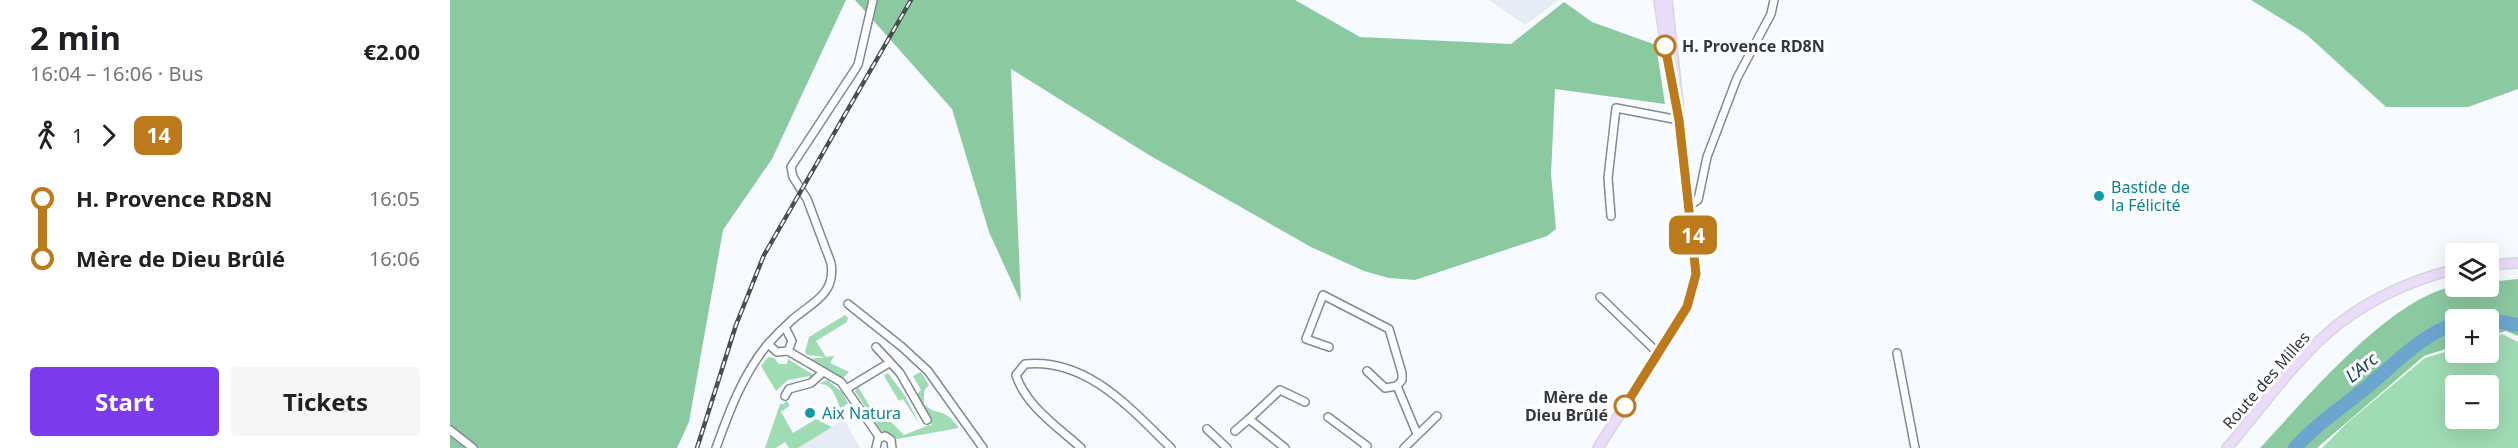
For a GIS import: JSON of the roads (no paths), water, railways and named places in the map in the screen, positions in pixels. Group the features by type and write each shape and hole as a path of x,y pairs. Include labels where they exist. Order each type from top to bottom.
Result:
{"main road":[{"path":"1659,0 1668,66 1679,120"},
{"path":"1598,448 1687,307 1694,288 1696,261 1666,0"},
{"path":"2499,264 2518,262"},
{"name":"Route des Milles","path":"2227,448 2322,338 2368,305 2396,289 2445,272"}],"street":[{"path":"716,448 747,373 768,344 785,327 824,296 832,273 807,199 793,177 791,167 858,65 873,0"},
{"path":"1690,205 1698,200 1707,157 1737,78 1771,14 1774,0"},
{"path":"1611,216 1608,178 1616,108 1679,120"},
{"path":"1329,347 1306,339 1323,295 1389,329 1402,380 1397,386 1385,388 1367,371"},
{"path":"1600,297 1658,354"},
{"path":"848,304 902,346 928,371 983,448"},
{"path":"785,327 792,341 788,351"},
{"path":"768,344 777,352 788,351 841,382 880,438"},
{"path":"876,347 900,373 927,420"},
{"path":"1897,353 1915,448"},
{"path":"1081,448 1033,404 1020,388 1016,375 1025,364 1045,362 1083,374 1116,394 1170,448"},
{"path":"846,389 889,363"},
{"path":"784,396 789,389 811,383 823,372"},
{"path":"1397,386 1417,434"},
{"path":"1235,431 1280,390 1305,402"},
{"path":"1328,417 1367,446 1365,448"},
{"path":"1404,448 1437,417"},
{"path":"1249,419 1286,448"},
{"path":"1207,429 1227,448"},
{"path":"450,430 473,448"},
{"path":"876,448 876,442 880,438 890,438 892,448"}],"waterway":[{"name":"L'Arc","path":"2499,322 2518,325"},
{"name":"L'Arc","path":"2295,448 2319,425 2406,353 2445,328"}],"railway":[{"path":"697,448 736,325 764,255 911,0"}],"place":[{"name":"H. Provence RD8N","path":"1665,46"},
{"name":"Bastide de la Félicité","path":"2099,196"},
{"name":"Mère de Dieu Brûlé","path":"1625,406"},
{"name":"Aix Natura","path":"810,413"}]}
